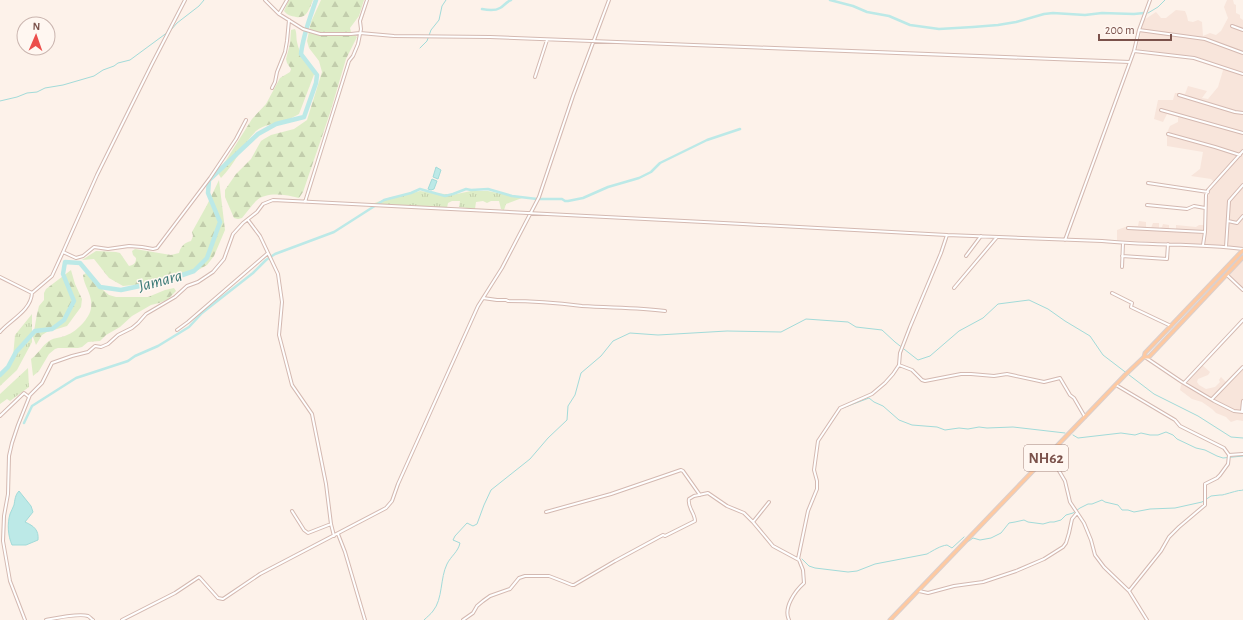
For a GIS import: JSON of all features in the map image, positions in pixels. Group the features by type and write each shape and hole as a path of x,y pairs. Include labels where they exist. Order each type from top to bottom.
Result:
{"main road":[{"name":"NH62","path":"1144,357 1145,353 1243,250"},
{"name":"NH62","path":"890,620 1125,375 1144,357 1148,356 1243,257"}],"street":[{"path":"0,332 23,311 32,300 32,293 52,276 97,175 185,0"},
{"path":"265,0 279,14 303,29 320,34 360,33 394,36 547,40 1130,62"},
{"path":"279,14 287,0"},
{"path":"305,202 349,61 354,56 361,29 360,21 367,0"},
{"path":"122,620 175,593 199,577 218,598 223,599 260,574 386,508 392,501 475,313 502,268 539,197 573,96 609,0"},
{"path":"1065,240 1134,51 1139,30 1150,0"},
{"path":"272,88 285,52 289,20"},
{"path":"1232,26 1243,30"},
{"path":"1139,30 1205,38 1214,43 1243,53"},
{"path":"534,77 547,40"},
{"path":"1134,51 1194,58 1243,74"},
{"path":"1180,95 1235,112 1243,113"},
{"path":"1161,110 1243,133"},
{"path":"63,252 76,258 83,256 94,247 108,249 124,246 142,247 155,250 210,178 246,120"},
{"path":"1168,134 1240,155"},
{"path":"1203,245 1205,232 1206,195 1243,151"},
{"path":"1148,183 1208,192"},
{"path":"1226,247 1229,201 1243,184"},
{"path":"25,620 10,581 3,541 4,516 8,494 9,456 18,425 30,395 42,383 52,363 88,352 95,346 101,347 108,344 118,335 132,328 146,314 175,297 187,286 198,282 213,272 224,259 233,234 243,223 257,212 263,204 273,200 947,235 1114,243 1203,245 1243,250"},
{"path":"1147,205 1187,209 1194,206 1206,208"},
{"path":"1228,221 1237,223 1243,216"},
{"path":"248,220 258,232 278,274 282,302 279,335 292,385 312,414 326,484 334,536"},
{"path":"1128,228 1205,232"},
{"path":"798,559 808,511 817,489 817,481 814,470 818,441 840,408 872,394 885,383 899,365 900,353 947,235"},
{"path":"966,256 981,236"},
{"path":"954,288 997,237"},
{"path":"1122,267 1123,243"},
{"path":"1122,256 1167,259 1168,244"},
{"path":"177,330 185,325 268,253"},
{"path":"1226,274 1243,290"},
{"path":"0,277 32,293"},
{"path":"1112,293 1132,303 1130,307 1171,326"},
{"path":"483,298 508,301 528,301 665,311"},
{"path":"1184,383 1243,320"},
{"path":"1144,357 1184,383 1234,411 1242,412 1243,402"},
{"path":"899,365 912,370 925,381 961,374 994,376 1007,374 1044,382 1060,378 1070,395 1074,398 1085,418"},
{"path":"1212,399 1243,367"},
{"path":"1116,385 1174,420 1180,426 1224,448 1229,456 1228,464 1217,478 1205,484 1205,505 1169,537 1161,551 1129,591"},
{"path":"0,416 24,393 29,397"},
{"path":"1229,456 1243,454"},
{"path":"1047,456 1064,477 1070,502 1084,523 1095,555 1104,567 1129,591 1147,620"},
{"path":"546,512 611,494 681,470 684,471 700,495"},
{"path":"463,620 473,613 477,606 490,596 510,589 519,578 525,576 549,576 574,585 604,567 694,521 695,518 688,503 689,499 708,493 727,506 744,513 773,546 798,559 802,564 804,584 798,588 788,608 787,617 789,620"},
{"path":"753,522 769,502"},
{"path":"292,511 304,530 308,533 331,524"},
{"path":"917,592 928,593 954,586 983,582 1016,571 1044,559 1060,549 1066,543 1072,519 1076,512"},
{"path":"338,534 346,552 365,620"},
{"path":"46,620 65,616 81,615 88,616 93,620"}],"shaded area":[{"path":"1227,0 1233,0 1234,4 1236,5 1236,13 1240,15 1240,18 1243,20 1243,250 1231,246 1117,240 1117,230 1128,226 1138,226 1139,221 1146,222 1146,227 1151,228 1153,223 1159,223 1159,228 1162,227 1163,224 1169,225 1169,229 1176,229 1176,225 1196,227 1199,225 1206,226 1207,200 1210,190 1216,184 1211,179 1191,176 1200,169 1203,152 1167,146 1167,133 1170,126 1178,122 1178,117 1167,114 1163,122 1154,119 1158,100 1173,100 1175,93 1185,94 1188,86 1207,91 1202,98 1208,99 1218,87 1224,67 1194,56 1137,49 1144,20 1156,12 1161,18 1166,18 1176,10 1185,11 1188,21 1193,22 1198,20 1202,22 1203,36 1210,33 1216,35 1221,31 1228,18 1224,7"},
{"path":"1243,255 1243,290 1226,273"},
{"path":"1202,365 1210,372 1208,375 1198,379 1197,382 1206,389 1215,387 1220,382 1219,380 1221,377 1227,383 1243,366 1243,421 1237,420 1231,422 1226,417 1216,413 1202,402 1192,399 1180,390 1181,385"}],"green space":[{"path":"289,0 313,0 305,15 296,17 289,15 284,11"},
{"path":"321,0 364,0 359,16 350,28 351,32 357,37 346,59 330,113 303,192 299,198 271,195 260,198 242,218 234,218 225,197 225,190 236,174 251,159 261,141 271,135 294,129 307,120 322,72 319,61 309,48 307,41 311,22"},
{"path":"295,29 299,50 315,72 299,114 285,121 270,124 256,131 221,178 218,173 252,119 266,104 280,78 290,72 291,69 286,59 290,44 291,30"},
{"path":"219,180 225,230 214,256 207,265 193,273 162,282 123,286 109,278 94,259 82,260 96,251 116,252 120,253 129,266 136,261 132,251 135,249 171,255 179,253 183,245 191,241 193,236 192,232"},
{"path":"420,191 452,195 471,191 488,191 522,198 506,204 504,210 501,209 499,201 491,201 487,203 483,201 476,202 475,209 459,207 460,201 452,201 448,203 447,208 372,204 391,197 402,196"},
{"path":"71,270 75,284 82,299 81,307 67,326 42,335 36,345 33,337 39,306 44,300 44,293 46,289"},
{"path":"86,273 96,280 103,290 109,295 116,297 148,297 174,288 176,291 167,300 151,305 132,316 120,327 106,335 100,341 88,342 82,347 78,348 55,349 49,354 39,371 33,376 31,359 49,341 65,336 74,331 88,316 91,308 91,299 83,275"},
{"path":"32,314 32,342 17,370 0,386 0,375 7,368 13,357 15,335"},
{"path":"28,368 29,387 10,401 7,399 0,404 0,394"}],"water":[{"path":"436,167 441,170 438,179 433,177"},
{"path":"432,179 437,181 434,189 431,190 428,189"},
{"path":"19,491 31,506 33,512 25,522 35,529 38,534 38,540 26,545 12,545 8,522"}],"waterway":[{"path":"171,30 204,0"},
{"name":"Jamara","path":"0,375 8,367 16,352 35,331 52,329 64,320 74,301 63,274 65,262 80,263 100,287 121,290 168,280 194,271 207,258 220,222 208,193 209,180 258,134 276,124 304,117 316,83 317,75 301,54 305,33 316,0"},
{"path":"420,48 427,41 431,30 439,20 442,6 446,0"},
{"path":"482,9 498,9 511,0"},
{"path":"830,0 853,6 867,12 889,16 910,25 939,29 998,25 1053,13 1085,15 1102,13 1144,13"},
{"path":"1148,13 1158,7 1165,0"},
{"path":"0,101 94,76 118,63 130,60 168,32"},
{"path":"540,199 562,199 568,201 583,198 608,187 639,178 651,172 660,163 707,140 740,129"},
{"path":"24,423 32,406 76,378 128,361 135,356 158,346 189,327 202,313 275,254 334,232 384,200 420,189 445,196 466,189 488,189 512,196 537,199"},
{"path":"424,620 436,606 447,564 459,546 460,543 453,540 455,536 467,523 473,526 477,524 491,490 530,459 548,438 567,420 568,406 575,395 581,373 601,356 613,341 630,333 658,335 727,331 781,332 806,319 848,322 856,327 882,330 918,360 930,356 959,331 983,318 998,304 1029,300 1048,309 1090,336 1103,355 1154,394 1198,416 1231,437 1243,438"},
{"path":"840,409 869,398 883,406 899,420 912,425 937,427 945,430 979,427 1013,427 1065,433"},
{"path":"1073,435 1078,438 1121,433 1135,435 1141,433 1158,435 1166,432 1196,448 1205,450 1223,458 1243,456"},
{"path":"968,541 973,538 980,540 991,538 1001,533 1009,523 1024,520 1043,524 1061,520 1066,515 1073,513 1088,504 1102,500 1118,505 1122,510 1134,512 1150,509 1175,508 1202,502 1211,496 1243,490"},
{"path":"802,559 809,566 815,568 848,572 857,571 875,564 927,554 937,548 947,545 952,548 964,537"}]}
